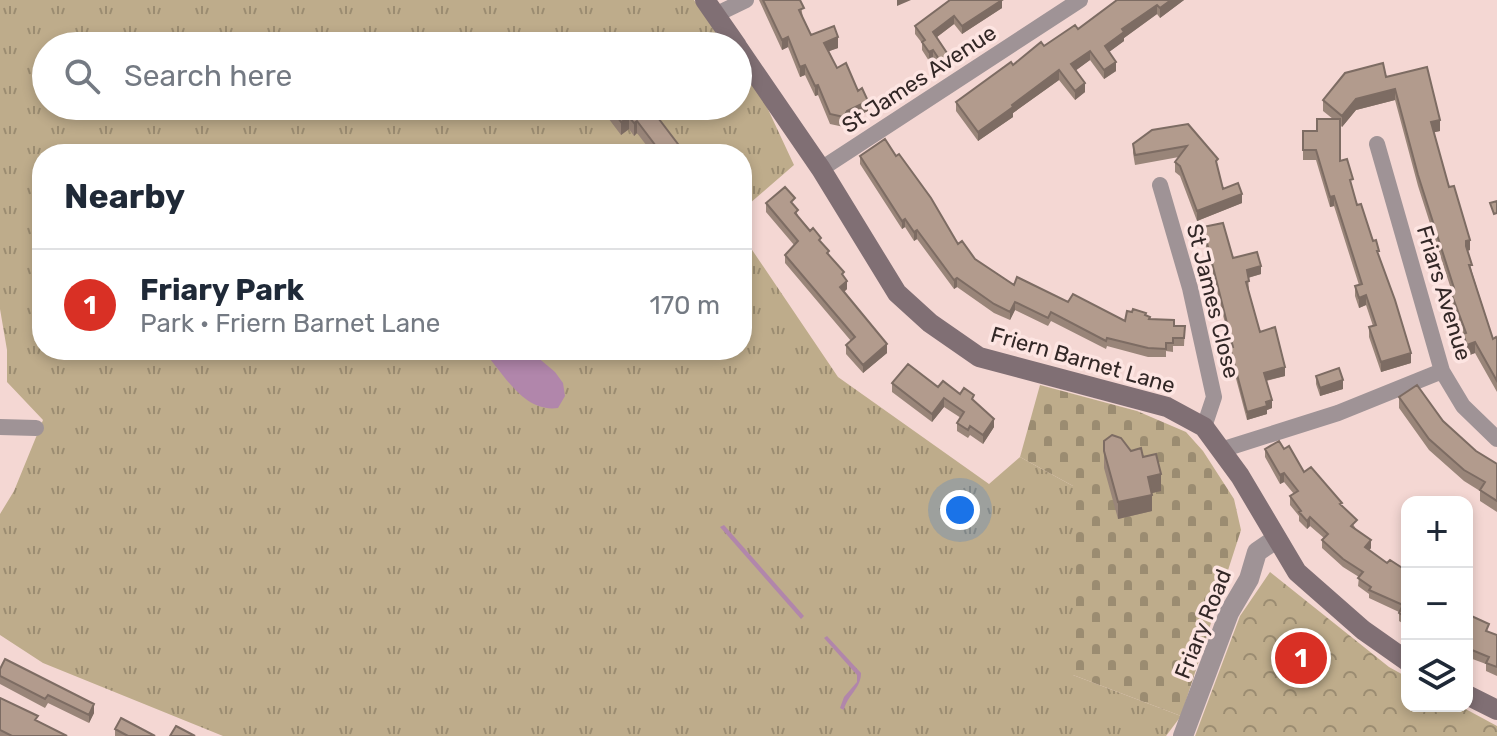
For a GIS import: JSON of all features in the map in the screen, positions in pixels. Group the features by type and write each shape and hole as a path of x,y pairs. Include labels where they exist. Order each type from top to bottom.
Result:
{"main road":[{"name":"Friern Barnet Lane","path":"710,7 727,32"},
{"name":"Friern Barnet Lane","path":"752,69 821,169 897,293 930,323 979,357 1167,407 1204,427 1240,476 1297,572 1363,630 1401,657"},
{"path":"1473,698 1497,710"}],"street":[{"path":"710,7 746,0"},
{"name":"St James Avenue","path":"821,169 1080,0"},
{"name":"Friars Avenue","path":"1377,144 1442,371 1463,406 1497,439"},
{"name":"St James Close","path":"1160,185 1190,288 1214,397 1204,427"},
{"path":"1221,450 1338,413 1442,371"},
{"path":"0,427 36,428"},
{"name":"Friary Road","path":"1183,736 1229,613 1249,579 1257,552 1276,539"}],"green space":[{"path":"0,0 694,0 718,32 32,32 32,120 752,120 752,80 794,165 752,201 752,144 32,144 32,360 752,360 752,250 838,377 989,484 1020,457 1073,486 1073,675 1181,716 1166,736 223,736 43,663 0,635 0,514 14,491 43,420 7,382 7,350 0,309"},
{"path":"1040,385 1137,411 1186,432 1203,451 1234,499 1241,530 1181,716 1073,675 1073,486 1020,457"},
{"path":"1270,572 1401,674 1401,712 1471,712 1497,726 1497,736 1195,736 1240,616"}],"shaded area":[{"path":"490,360 541,360 563,383 565,396 558,408 546,408 524,398"},
{"path":"724,525 804,616 801,619 720,527"},
{"path":"827,636 861,673 859,683 844,710 840,708 844,697 857,682 857,675 824,638"}],"building":[{"path":"763,0 800,0 804,8 799,10 811,35 834,26 838,37 824,43 837,68 846,63 858,91 862,88 868,101 847,111 844,117 830,114 818,85 815,86 805,65 800,67 788,37 782,40"},
{"path":"950,0 1002,0 962,26 954,16 933,32 949,56 941,62 933,50 929,52 915,26"},
{"path":"1117,0 1171,0 1160,8 1157,5 1122,29 1124,32 1105,46 1116,62 1104,70 1090,51 1071,64 1085,83 1075,91 1059,70 978,132 956,102 1011,62 1013,65 1041,42 1044,46 1075,25 1078,29"},
{"path":"1383,63 1386,77 1427,67 1440,120 1431,122 1449,187 1454,186 1470,240 1466,241 1472,265 1469,265 1493,339 1497,339 1497,381 1475,342 1467,345 1463,334 1466,333 1450,290 1454,288 1395,89 1356,99 1342,116 1323,100 1345,73"},
{"path":"1317,119 1340,119 1340,161 1347,159 1357,205 1361,204 1373,241 1376,240 1411,353 1381,362 1369,327 1376,325 1366,295 1359,298 1355,286 1362,284 1334,196 1330,197 1316,150 1303,150 1303,131 1317,131"},
{"path":"632,120 660,120 678,144 654,144 637,121 634,123"},
{"path":"1188,124 1218,159 1223,189 1238,183 1242,194 1197,211 1180,166 1175,162 1187,146 1135,155 1133,144 1152,130"},
{"path":"885,139 931,198 958,244 962,241 975,259 1014,285 1017,277 1068,302 1073,294 1125,321 1127,311 1132,312 1133,309 1146,313 1149,319 1174,320 1174,326 1185,326 1184,338 1173,338 1173,343 1166,343 1166,349 1107,338 1106,341 1051,312 1048,318 1015,302 1010,312 957,278 954,280 917,230 914,232 905,219 902,221 860,156"},
{"path":"785,187 795,198 791,202 798,210 795,213 810,231 813,228 829,251 827,253 844,272 842,274 847,281 840,287 887,344 863,365 846,345 855,337 785,255 798,241 766,203"},
{"path":"1497,201 1497,213 1494,214 1490,203"},
{"path":"1223,223 1233,258 1257,252 1261,266 1247,270 1249,281 1246,282 1260,332 1275,327 1285,367 1264,373 1272,400 1266,402 1267,406 1247,412 1203,227"},
{"path":"908,364 938,387 943,381 960,394 964,388 974,395 972,399 994,419 983,435 970,426 968,430 957,423 964,412 944,398 932,414 892,383"},
{"path":"1339,368 1343,380 1320,388 1316,376"},
{"path":"1417,385 1443,421 1476,451 1497,464 1497,501 1480,490 1485,482 1464,470 1429,439 1399,397"},
{"path":"1112,435 1121,438 1131,451 1141,448 1143,457 1156,454 1161,474 1148,477 1152,495 1118,502 1104,451 1104,441"},
{"path":"1279,441 1284,449 1289,446 1304,472 1311,467 1357,520 1351,526 1371,540 1365,547 1387,563 1390,560 1401,567 1401,604 1369,590 1371,587 1358,578 1363,572 1322,540 1328,534 1310,517 1307,521 1299,512 1290,496 1298,491 1284,473 1280,475 1265,449"},
{"path":"1473,617 1489,624 1486,631 1497,635 1497,667 1486,663 1489,657 1473,650"},
{"path":"5,659 94,704 89,715 48,695 45,699 0,676"},
{"path":"0,698 38,716 35,720 67,736 12,736 0,730"},
{"path":"121,718 155,736 128,736 115,729"},
{"path":"176,726 195,736 170,736"}],"place":[{"name":"Friary Park","path":"1301,658"}]}
